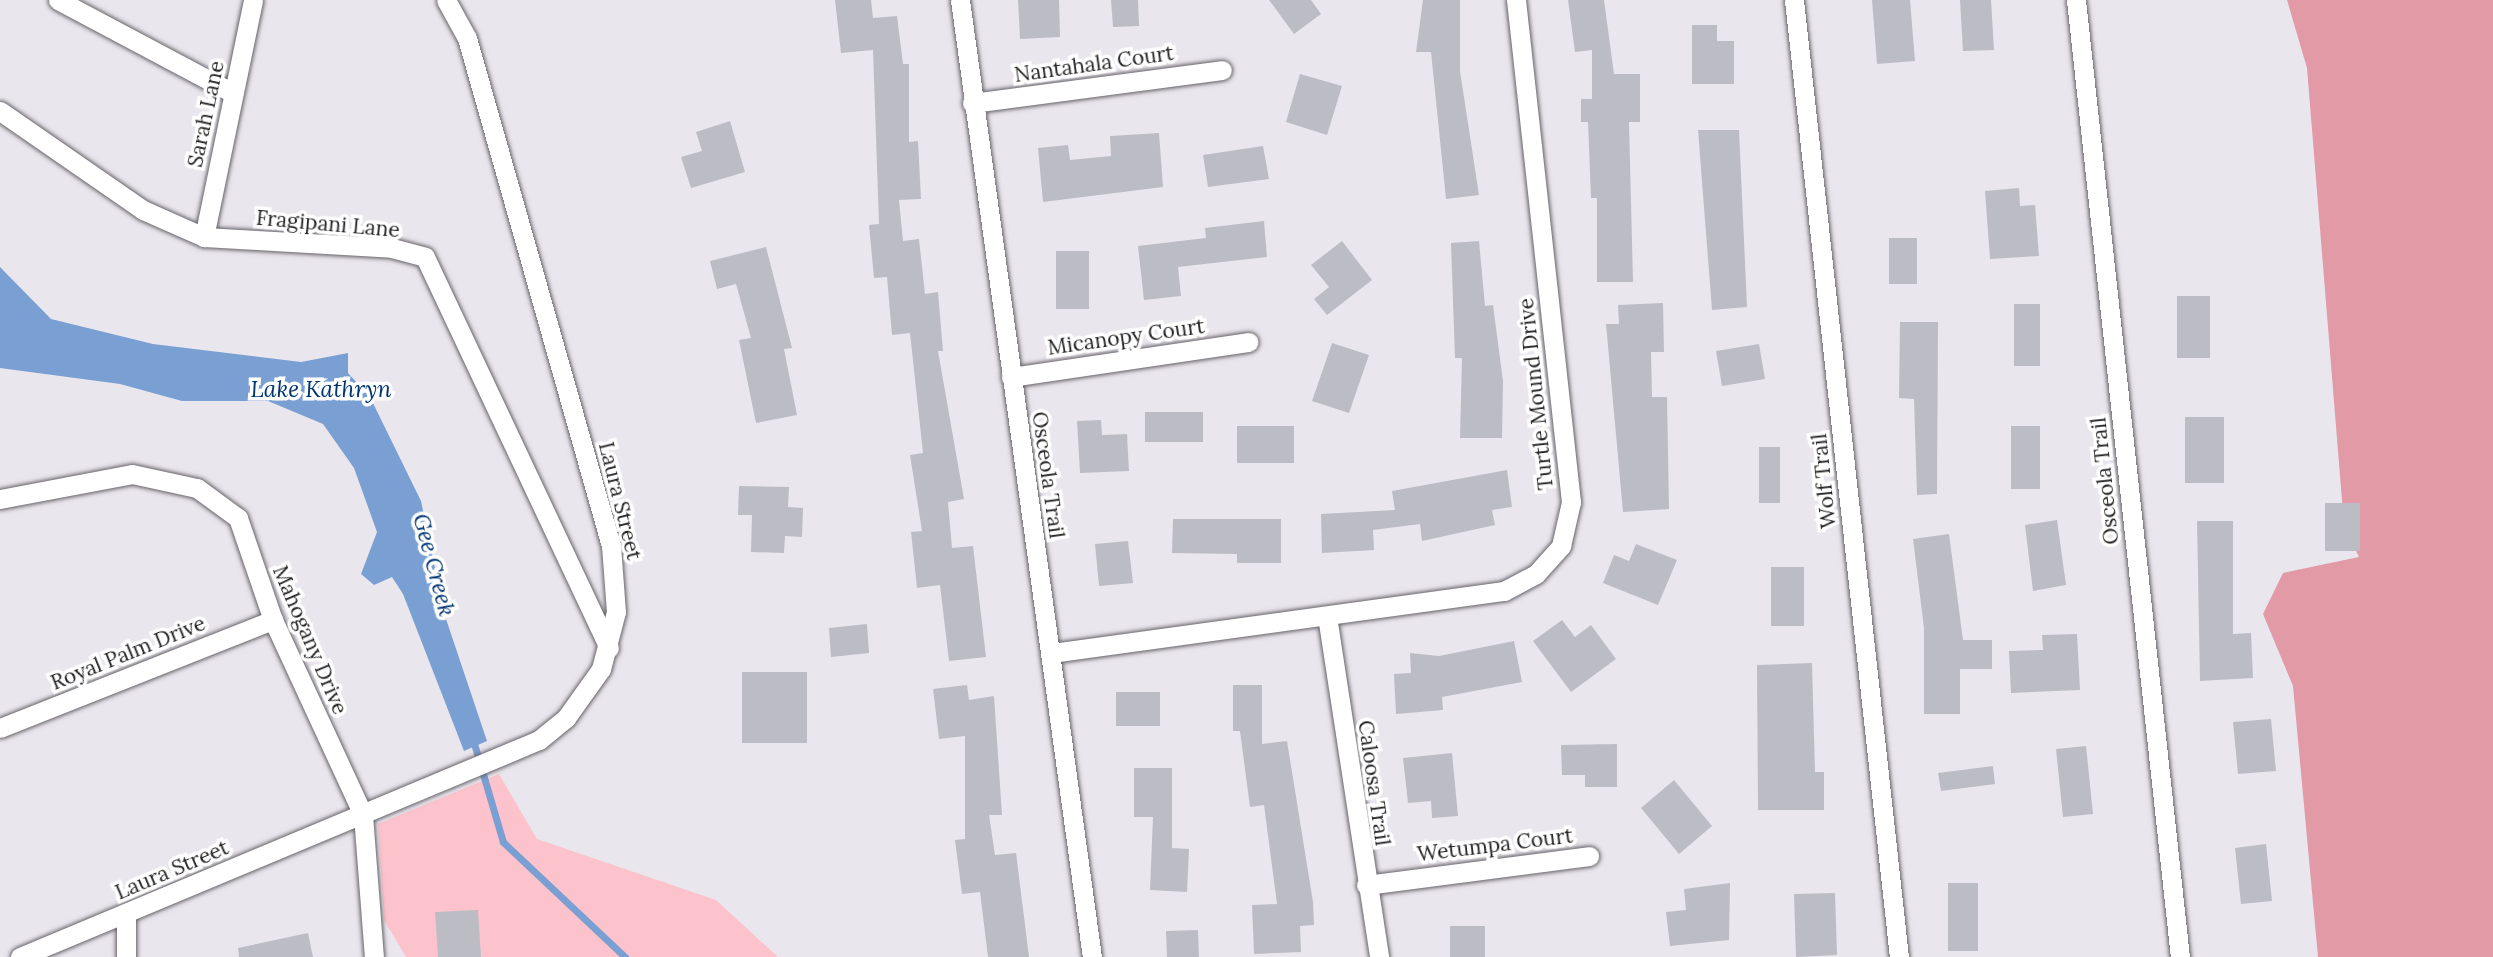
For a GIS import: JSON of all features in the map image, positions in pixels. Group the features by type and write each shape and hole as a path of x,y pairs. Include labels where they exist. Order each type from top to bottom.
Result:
{"street":[{"path":"58,0 233,93"},
{"name":"Sarah Lane","path":"204,237 253,0"},
{"name":"Laura Street","path":"20,957 462,775 539,740 566,718 609,648 616,612 611,545 467,38 446,0"},
{"name":"Osceola Trail","path":"960,0 1091,957"},
{"name":"Turtle Mound Drive","path":"1051,653 1504,591 1536,575 1561,545 1571,502 1516,0"},
{"name":"Wolf Trail","path":"1794,0 1899,957"},
{"name":"Osceola Trail","path":"2076,0 2180,957"},
{"name":"Nantahala Court","path":"972,103 1222,70"},
{"name":"Fragipani Lane","path":"0,111 142,210 204,237 392,248 425,257 609,648"},
{"name":"Micanopy Court","path":"1011,377 1248,342"},
{"name":"Mahogany Drive","path":"0,499 132,474 197,488 238,518 273,620 363,815"},
{"name":"Caloosa Trail","path":"1327,616 1379,957"},
{"name":"Royal Palm Drive","path":"0,728 273,620"},
{"path":"363,815 374,957"},
{"name":"Wetumpa Court","path":"1366,885 1589,856"},
{"path":"126,914 127,957"}],"shaded area":[{"path":"2287,0 2493,0 2493,957 2318,957 2293,686 2263,614 2283,573 2359,557 2344,525 2307,68"},
{"path":"499,774 537,839 716,900 778,957 406,957 384,920 378,824"}],"water":[{"name":"Lake Kathryn","path":"0,267 51,319 153,344 301,362 348,353 348,373 370,397 421,501 445,616 487,741 464,751 403,594 392,577 374,585 361,574 377,532 354,468 323,424 268,401 182,401 120,384 0,368"}],"building":[{"path":"835,0 871,0 873,18 897,16 903,64 909,64 909,142 918,141 921,199 899,200 903,241 919,239 925,294 938,292 943,351 938,351 964,499 948,502 952,548 973,546 986,657 949,661 940,585 917,588 911,532 922,531 910,455 923,453 910,333 892,335 887,277 874,278 869,225 879,224 873,50 841,53"},
{"path":"1018,0 1059,0 1060,37 1020,39"},
{"path":"1111,0 1138,0 1139,26 1113,27"},
{"path":"1269,0 1311,0 1321,14 1294,34"},
{"path":"1423,0 1460,0 1460,71 1479,195 1446,199 1431,52 1416,52"},
{"path":"1568,0 1604,0 1614,74 1640,74 1640,122 1629,122 1633,282 1597,282 1597,198 1591,198 1588,122 1581,122 1581,99 1592,99 1592,50 1575,52"},
{"path":"1872,0 1910,0 1915,61 1877,64"},
{"path":"1960,0 1991,0 1994,50 1963,51"},
{"path":"1692,25 1717,25 1717,41 1734,41 1734,84 1692,84"},
{"path":"1300,74 1342,86 1327,135 1286,122"},
{"path":"730,121 745,172 691,188 681,157 702,151 696,132"},
{"path":"1698,130 1739,130 1747,307 1712,310"},
{"path":"1159,133 1163,187 1043,202 1038,148 1068,145 1070,160 1111,156 1110,136"},
{"path":"1263,146 1269,179 1208,187 1203,155"},
{"path":"2019,188 2020,206 2035,205 2039,256 1990,259 1985,191"},
{"path":"1264,221 1267,257 1178,267 1181,296 1144,300 1138,246 1206,238 1205,228"},
{"path":"1889,238 1917,238 1917,284 1889,284"},
{"path":"1342,241 1372,280 1327,315 1314,299 1329,287 1311,265"},
{"path":"1479,241 1485,306 1493,305 1503,381 1502,438 1460,438 1462,358 1455,358 1451,243"},
{"path":"766,247 792,348 784,349 797,415 756,423 739,340 751,338 736,284 717,289 710,261"},
{"path":"1056,251 1089,251 1089,309 1056,309"},
{"path":"2177,296 2210,296 2210,358 2177,358"},
{"path":"1663,303 1664,352 1651,352 1652,397 1667,397 1669,509 1623,512 1606,324 1619,324 1618,305"},
{"path":"2014,304 2040,304 2040,366 2014,366"},
{"path":"1900,322 1938,322 1937,494 1917,495 1914,399 1899,398"},
{"path":"1332,343 1369,355 1349,413 1312,401"},
{"path":"1759,344 1765,379 1722,386 1716,351"},
{"path":"1145,412 1203,412 1203,442 1145,442"},
{"path":"2185,417 2224,417 2224,483 2185,483"},
{"path":"1101,420 1102,435 1127,434 1129,471 1080,473 1077,421"},
{"path":"1237,426 1294,426 1294,463 1237,463"},
{"path":"2011,426 2040,426 2040,489 2011,489"},
{"path":"1759,447 1780,447 1780,503 1759,503"},
{"path":"1507,470 1512,507 1492,510 1495,525 1422,541 1420,524 1373,530 1374,550 1322,553 1321,514 1395,510 1392,491"},
{"path":"739,486 789,487 788,507 803,508 802,537 785,536 784,553 751,552 752,515 738,515"},
{"path":"2325,503 2360,503 2360,551 2325,551"},
{"path":"1173,519 1281,519 1281,563 1237,563 1237,554 1172,553"},
{"path":"2057,520 2066,585 2033,591 2025,525"},
{"path":"2197,521 2233,521 2233,634 2251,633 2253,678 2200,681"},
{"path":"1949,534 1963,640 1992,640 1992,669 1960,669 1960,714 1924,714 1924,628 1913,539"},
{"path":"1128,541 1133,583 1099,586 1095,544"},
{"path":"1636,544 1677,560 1658,605 1603,583 1614,555 1629,561"},
{"path":"1771,567 1804,567 1804,626 1771,626"},
{"path":"1562,620 1575,637 1591,625 1616,659 1571,692 1533,641"},
{"path":"867,624 869,653 831,657 829,628"},
{"path":"2077,634 2080,690 2011,693 2009,651 2043,650 2042,635"},
{"path":"1514,641 1522,682 1442,697 1443,710 1396,714 1394,674 1411,673 1410,653 1439,656"},
{"path":"1812,663 1815,772 1824,772 1824,810 1758,810 1757,665"},
{"path":"742,672 807,672 807,743 742,743"},
{"path":"967,685 969,700 994,696 1002,815 989,815 995,855 1016,853 1029,957 988,957 980,892 962,894 955,840 965,839 965,736 939,739 933,689"},
{"path":"1233,685 1262,685 1262,744 1287,741 1313,902 1314,925 1300,926 1301,952 1254,954 1252,905 1277,904 1264,805 1250,807 1240,731 1233,731"},
{"path":"1116,692 1160,692 1160,726 1116,726"},
{"path":"2271,719 2276,771 2238,774 2233,722"},
{"path":"1617,744 1617,787 1585,787 1585,775 1562,775 1561,745"},
{"path":"2086,746 2093,814 2063,817 2056,749"},
{"path":"1452,753 1458,816 1432,818 1431,801 1408,803 1403,758"},
{"path":"1993,766 1995,784 1941,791 1938,773"},
{"path":"1134,768 1172,768 1172,848 1189,849 1187,892 1150,890 1153,817 1134,817"},
{"path":"1674,780 1712,826 1679,854 1641,808"},
{"path":"2266,844 2272,901 2241,904 2235,848"},
{"path":"1730,883 1729,940 1670,946 1666,912 1686,910 1684,889"},
{"path":"1948,883 1978,883 1978,951 1948,951"},
{"path":"1835,893 1837,955 1796,957 1794,894"},
{"path":"478,910 481,957 438,957 435,912"},
{"path":"1450,926 1485,926 1485,957 1450,957"},
{"path":"1198,930 1199,957 1167,957 1166,931"},
{"path":"308,933 313,957 239,957 238,948"}],"waterway":[{"name":"Gee Creek","path":"473,740 503,842 625,957"}]}
